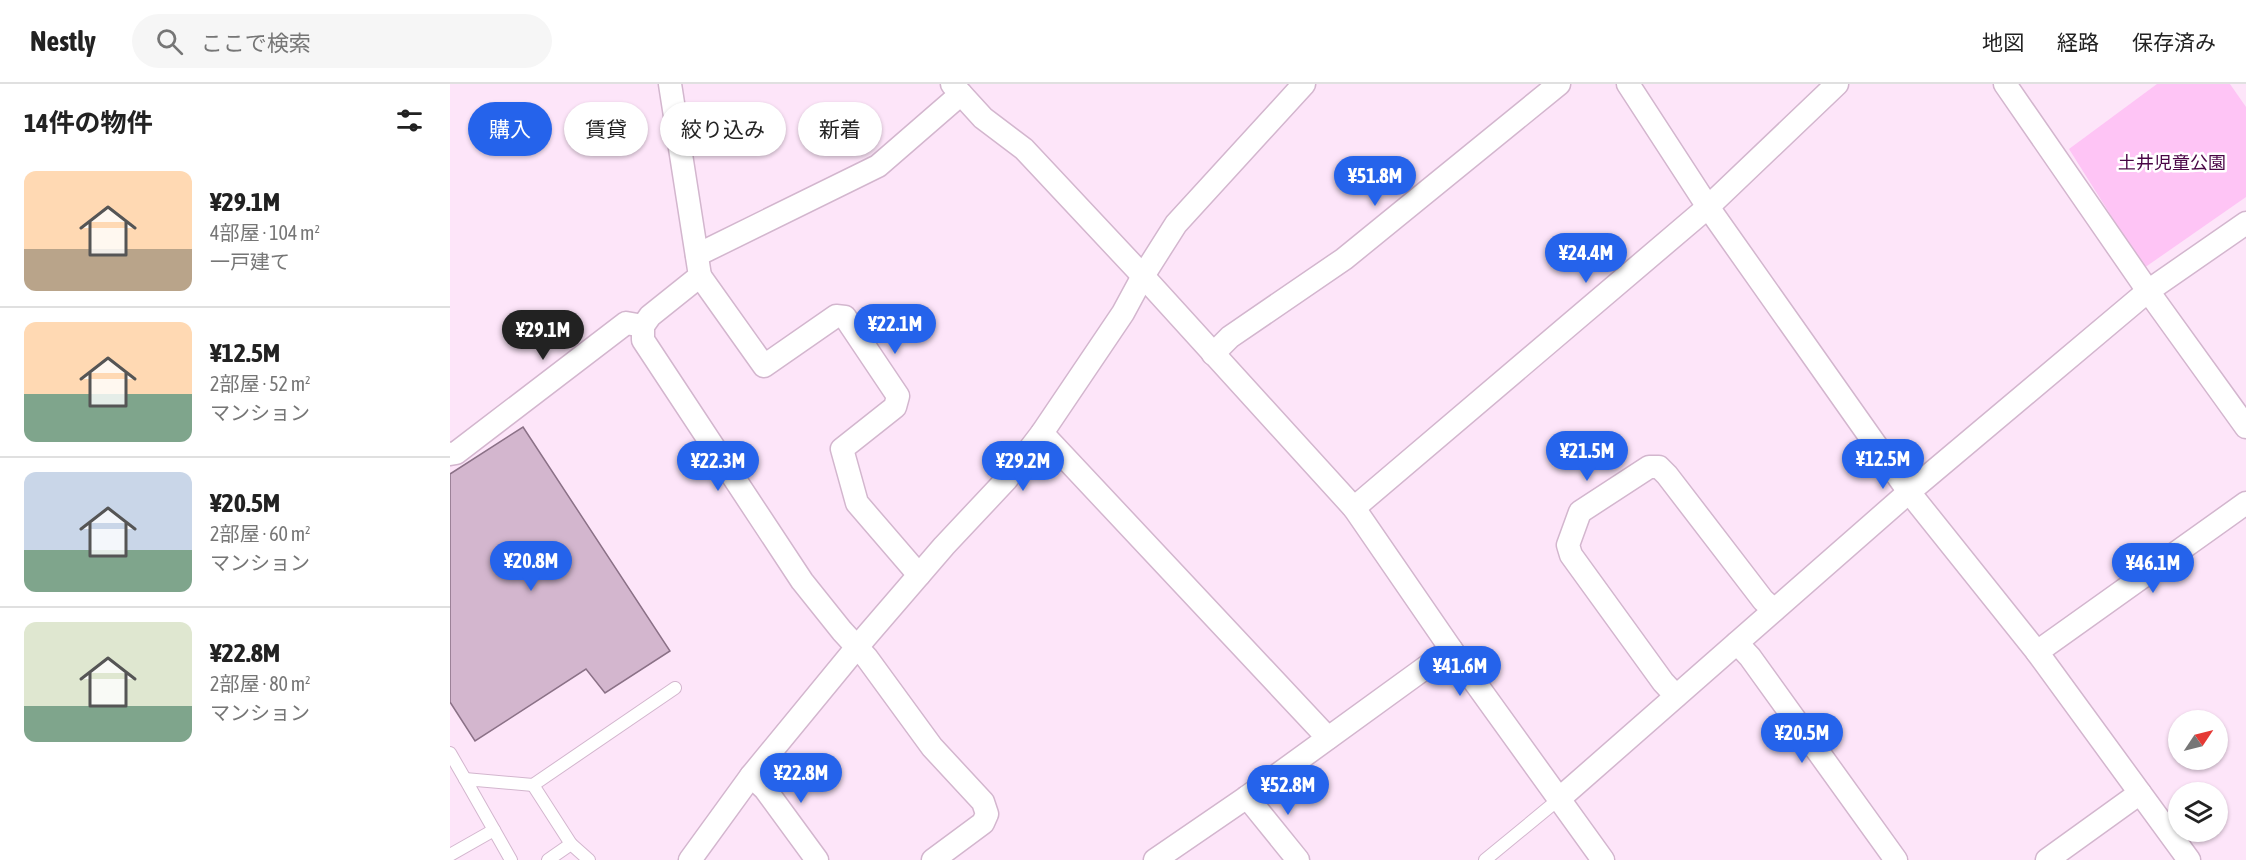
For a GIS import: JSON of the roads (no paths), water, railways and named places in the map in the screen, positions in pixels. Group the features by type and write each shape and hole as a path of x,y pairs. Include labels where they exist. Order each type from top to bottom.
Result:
{"street":[{"path":"670,84 698,265 764,366 836,316 845,317 898,396 894,407 842,449 857,502 919,575"},
{"path":"690,860 751,776 857,647 1006,480 1042,433 1123,313 1176,224 1304,84"},
{"path":"1213,354 1230,337 1344,259 1559,84"},
{"path":"1628,84 1708,207 1908,492 2037,652 2189,860"},
{"path":"1354,508 1708,207 1837,84"},
{"path":"2005,84 2148,291 2246,427"},
{"path":"933,860 983,823 987,814 983,802 932,747 867,658 802,581 651,355 643,340 643,326 698,265 878,166 956,89 983,118 1024,149 1354,508 1451,649 1603,860"},
{"path":"1559,799 1908,492 2148,291 2246,223"},
{"path":"450,454 456,453 626,323 643,326"},
{"path":"1042,433 1328,738"},
{"path":"1676,696 1663,682 1571,555 1568,545 1580,512 1649,467 1659,468 1667,475 1763,600 1774,610"},
{"path":"2037,652 2246,503"},
{"path":"1737,643 1750,657 1896,860"},
{"path":"1155,860 1247,797 1451,649"},
{"path":"751,776 765,789 817,860"},
{"path":"2047,860 2140,793"},
{"path":"1247,797 1298,860"}],"lane":[{"path":"465,779 533,785 675,688"},
{"path":"450,753 511,860"},
{"path":"533,785 571,844 589,860"},
{"path":"1485,860 1559,799"},
{"path":"450,855 494,830"},
{"path":"548,860 571,844"}],"park label":[{"name":"土井児童公園","path":"2172,162"}]}
